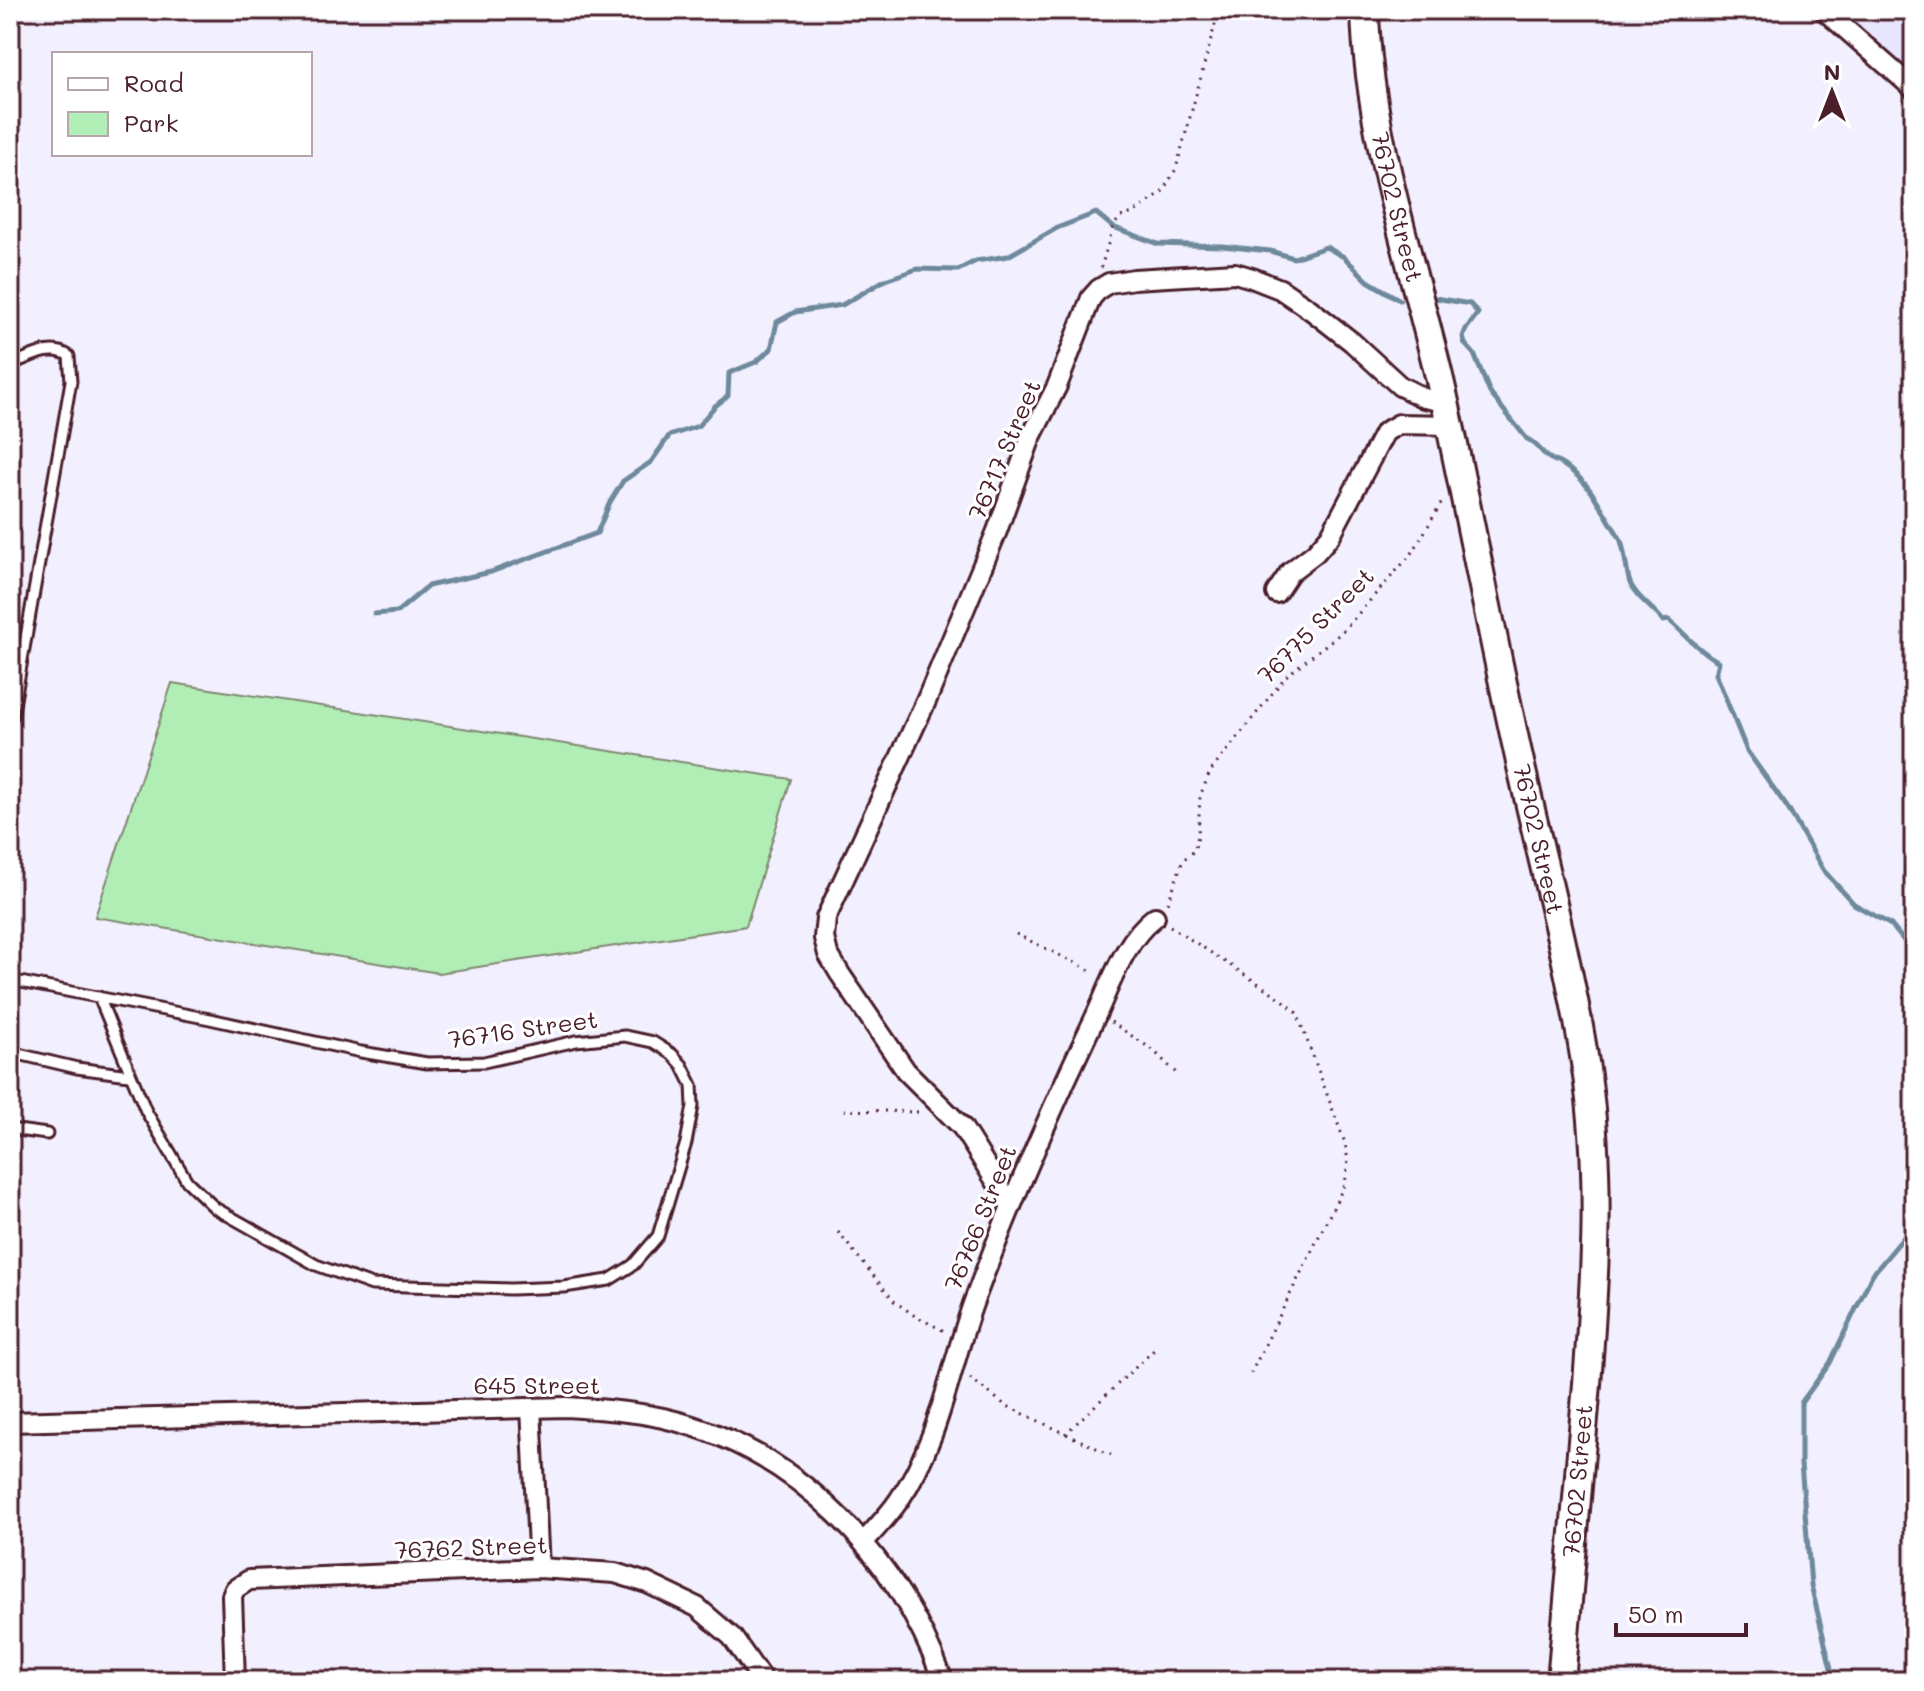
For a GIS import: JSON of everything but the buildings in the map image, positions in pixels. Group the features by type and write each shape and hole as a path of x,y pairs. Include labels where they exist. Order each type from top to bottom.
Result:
{"street":[{"name":"76702 Street","path":"1365,10 1369,66 1382,140 1411,273 1447,413 1501,675 1571,987 1594,1133 1597,1191 1594,1285 1561,1681"},
{"path":"1824,10 1914,89"},
{"path":"1091,298 1109,283 1134,279 1235,273 1252,278 1280,289 1311,310 1400,386 1447,413"},
{"name":"76717 Street","path":"949,1113 906,1071 828,954 824,938 826,918 927,699 997,531 1031,437 1073,350 1091,298"},
{"path":"1276,593 1290,572 1315,553 1330,536 1385,432 1399,424 1447,413"},
{"name":"76766 Street","path":"864,1542 900,1499 923,1454 955,1365 960,1339 1010,1204 1112,981 1134,938 1155,917"},
{"path":"949,1113 977,1149 1010,1204"},
{"path":"531,1408 539,1568"},
{"name":"645 Street","path":"10,1422 531,1408 619,1410 665,1418 724,1438 768,1461 800,1483 864,1542 911,1608 943,1681"},
{"name":"76762 Street","path":"235,1681 232,1596 235,1589 249,1580 539,1568 615,1573 647,1583 697,1607 732,1637 763,1681"}],"lane":[{"path":"10,365 57,350 69,356 71,364 71,381 12,717"},
{"name":"76716 Street","path":"10,980 99,997 361,1052 427,1063 484,1062 576,1041 625,1036 653,1042 672,1054 682,1065 692,1085 693,1106 686,1143 658,1236 633,1265 609,1280 564,1287 511,1289 372,1285 316,1265 215,1208 187,1181 146,1111 99,997"},
{"path":"10,1052 77,1068 129,1075"},
{"path":"10,1129 47,1134"}],"path":[{"path":"1091,298 1113,227 1120,217 1133,213 1161,194 1176,169 1219,10"},
{"name":"76775 Street","path":"1155,917 1173,893 1183,860 1194,851 1200,796 1210,772 1286,676 1342,632 1413,552 1432,522 1457,465"},
{"path":"1155,917 1282,999 1297,1013 1345,1143 1348,1161 1345,1184 1248,1379"},
{"path":"1016,934 1112,981"},
{"path":"1098,1013 1153,1050 1176,1073"},
{"path":"844,1110 949,1113"},
{"path":"838,1232 894,1301 915,1316 960,1339"},
{"path":"1065,1434 1157,1347"},
{"path":"955,1365 1005,1405 1111,1455"}],"shaded area":[{"path":"1843,10 1914,10 1914,73"}],"green space":[{"path":"172,683 791,779 746,926 439,973 95,917"}],"waterway":[{"path":"374,614 397,612 428,586 491,572 597,533 623,481 651,462 669,436 698,426 728,396 729,373 756,362 771,349 777,322 795,312 842,305 885,280 917,269 958,270 976,261 1008,256 1057,228 1096,213 1113,227 1158,244 1222,246 1270,251 1294,258 1326,247 1344,257 1368,281 1400,300"},
{"path":"1435,298 1470,304 1478,313 1463,337 1474,354 1490,393 1527,439 1574,473 1592,492 1620,538 1630,583 1636,593 1663,621 1669,620 1719,662 1716,674 1747,751 1787,807 1824,871 1854,904 1891,925 1914,953"},
{"path":"1834,1681 1811,1585 1801,1464 1801,1403 1830,1363 1872,1275 1914,1225"}]}
